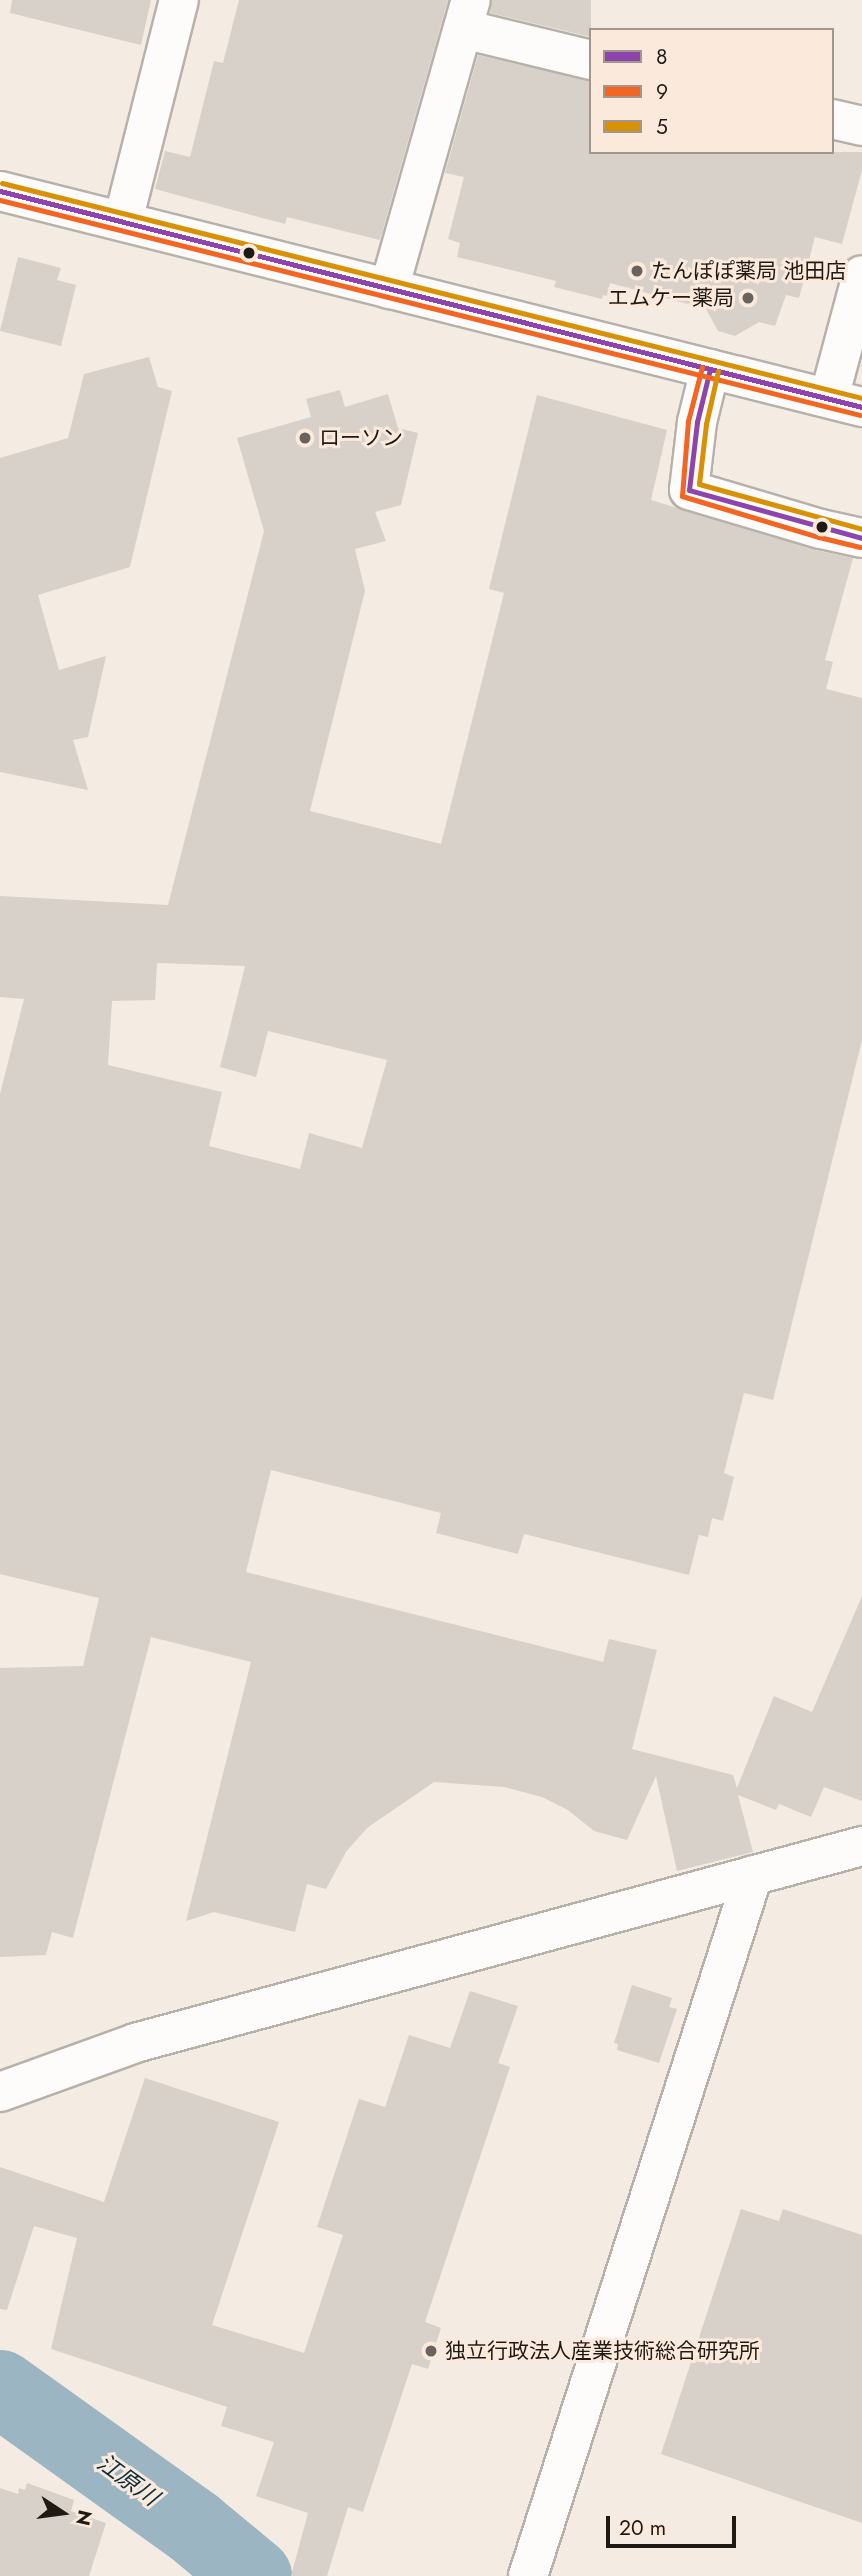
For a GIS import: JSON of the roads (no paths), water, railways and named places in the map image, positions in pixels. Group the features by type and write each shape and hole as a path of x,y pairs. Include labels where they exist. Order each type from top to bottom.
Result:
{"street":[{"path":"123,221 179,0"},
{"path":"389,289 467,14 589,59"},
{"path":"834,119 862,126"},
{"path":"0,191 845,402 862,275"},
{"path":"710,369 696,422 689,490 821,529 862,538"},
{"path":"0,2092 135,2043 862,1846"},
{"path":"528,2576 753,1875"}],"waterway":[{"name":"江原川","path":"0,2388 194,2527 253,2576"}],"place":[{"name":"たんぽぽ薬局 池田店","path":"637,271"},
{"name":"エムケー薬局","path":"748,298"},
{"name":"ローソン","path":"305,438"},
{"name":"独立行政法人産業技術総合研究所","path":"431,2351"}]}
